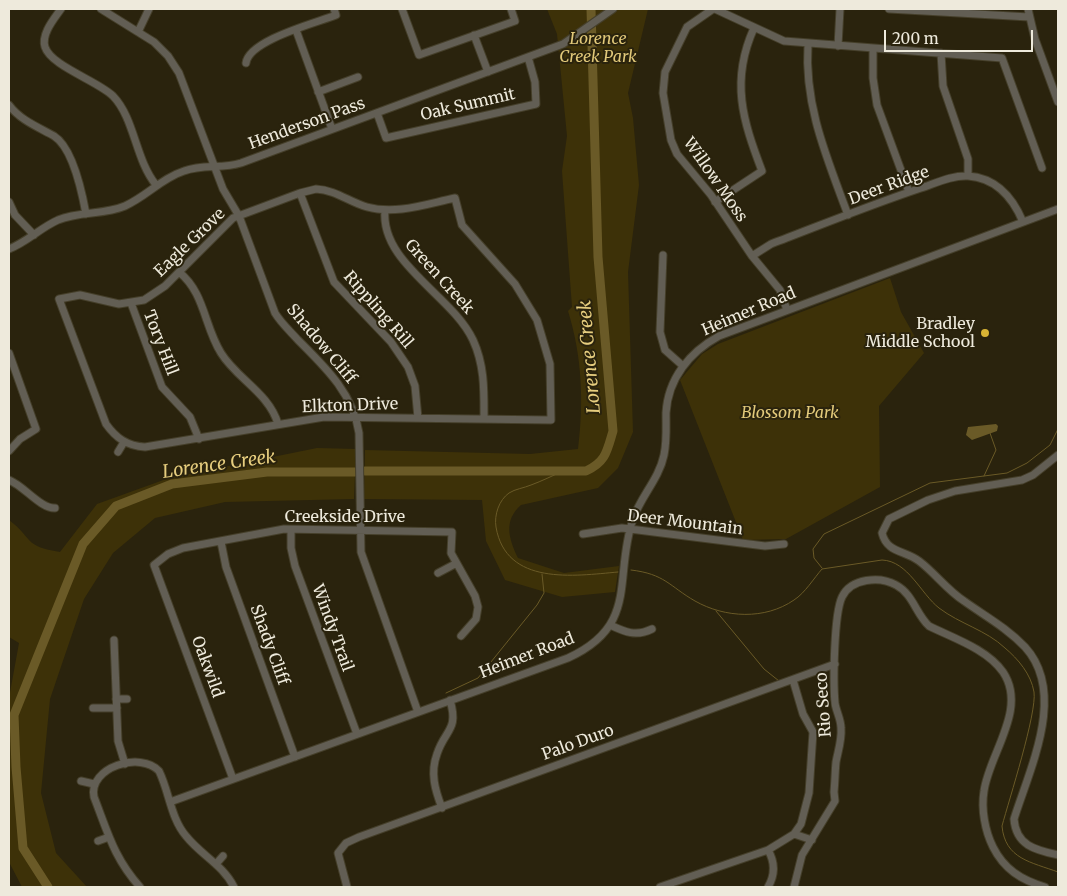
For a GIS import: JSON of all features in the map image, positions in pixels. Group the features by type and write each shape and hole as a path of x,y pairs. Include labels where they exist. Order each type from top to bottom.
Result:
{"street":[{"path":"60,9 47,31 45,47 54,58 116,99 124,114 145,169 156,185"},
{"name":"Shadow Cliff","path":"101,9 161,49 179,73 225,193 239,216 275,313 335,378 348,399 356,418 360,452 359,530 362,557 418,712"},
{"path":"138,32 149,9"},
{"path":"402,9 419,55 515,21 511,9"},
{"name":"Henderson Pass","path":"9,249 58,220 86,214 108,212 126,205 156,185 186,170 241,163 568,42 613,9"},
{"path":"714,9 779,40 808,44 1002,58 1042,168"},
{"name":"Willow Moss","path":"714,9 695,20 683,33 665,72 663,87 671,140 674,150 715,202 752,256 780,290 787,310"},
{"path":"838,46 840,9"},
{"path":"889,9 968,11 1029,17"},
{"path":"1028,9 1035,39 1058,102"},
{"path":"246,63 249,54 268,41 335,12"},
{"path":"715,202 762,171 744,119 741,97 744,53 754,28"},
{"path":"296,30 332,129"},
{"path":"474,35 488,72"},
{"path":"808,44 807,82 810,104 848,215"},
{"path":"873,49 873,78 877,106 910,192"},
{"path":"941,53 943,86 968,158 968,176"},
{"name":"Oak Summit","path":"377,113 386,138 536,104 535,82 528,57"},
{"path":"318,92 358,77"},
{"path":"9,105 17,114 54,136 65,148 83,194 86,214"},
{"name":"Deer Ridge","path":"752,256 771,244 910,192 953,178 968,176 985,180 1001,188 1014,202 1023,222"},
{"name":"Eagle Grove","path":"124,442 114,435 106,424 59,299 80,295 113,303 131,303 155,294 226,224 239,216 311,190 327,190 361,205 385,210 410,208 455,198 462,225 515,284 537,320 550,364 551,420"},
{"name":"Rippling Rill","path":"300,193 334,282 392,342 408,367 415,386 418,418"},
{"path":"9,206 34,235"},
{"name":"Heimer Road","path":"170,802 568,658 589,646 610,625 618,611 630,529 637,508 658,474 664,457 667,406 670,390 683,366 696,350 719,336 1058,209"},
{"name":"Green Creek","path":"385,210 386,231 394,249 452,310 473,340 483,374 484,420"},
{"path":"663,255 660,332 665,350 683,366"},
{"path":"178,272 196,292 222,354 271,406 278,424"},
{"name":"Tory Hill","path":"131,303 162,387 190,417 200,439"},
{"path":"9,353 11,367 36,429 20,439 9,451"},
{"name":"Elkton Drive","path":"124,442 145,448 311,418 551,420"},
{"path":"118,452 124,442"},
{"path":"1058,455 1033,475 1022,480 948,493 889,519 883,527 886,544 917,560 951,591 1009,633 1029,652 1044,681 1045,689 1041,731 1014,819 1015,828 1018,836 1028,846 1058,855"},
{"path":"9,480 27,490 45,507 55,508"},
{"name":"Deer Mountain","path":"583,534 622,528 765,546 784,544"},
{"name":"Creekside Drive","path":"154,565 176,550 291,530 452,532 451,553 455,564"},
{"name":"Windy Trail","path":"291,530 291,548 295,566 357,734"},
{"name":"Shady Cliff","path":"221,542 226,567 295,757"},
{"path":"438,573 455,564 475,596 478,607 476,619 461,636"},
{"name":"Oakwild","path":"154,565 233,779"},
{"name":"Rio Seco","path":"794,887 802,855 835,800 834,792 841,729 835,704 835,664 839,605 844,593 862,581 879,580 891,583 908,594 923,621 929,626 981,652 1001,669 1009,682 1011,696 1007,728 984,789 983,810 988,837 999,859 1018,877 1045,887"},
{"path":"610,625 631,634 640,634 652,629"},
{"path":"114,640 118,741 125,764"},
{"name":"Palo Duro","path":"347,887 337,856 343,846 351,841 835,664"},
{"name":"Rio Seco","path":"793,680 800,708 812,728 814,737 805,812 794,834"},
{"path":"93,708 117,704 127,699"},
{"path":"442,808 434,786 434,767 439,748 454,722 450,700"},
{"path":"140,887 119,861 94,797 94,784 101,775 125,764 141,761 155,766 162,777 170,802 186,837 216,864 234,887"},
{"path":"81,781 94,784"},
{"path":"660,887 768,850 794,834 812,840"},
{"path":"98,841 109,837"},
{"path":"768,850 774,866 772,879 768,887"},
{"path":"216,864 223,856"}],"green space":[{"name":"Lorence Creek Park","path":"547,9 648,9 628,93 633,118 639,185 628,272 633,432 618,468 598,488 521,505 512,517 509,530 518,558 564,573 619,566 615,592 562,597 505,580 486,541 482,500 364,499 365,450 530,454 578,449 581,414 580,379 573,328 568,311 572,307 562,171 567,136 557,34"},
{"name":"Blossom Park","path":"890,278 901,312 924,353 879,406 880,487 786,539 743,540 680,380 702,354 718,344"},
{"path":"317,448 356,449 354,499 225,502 155,518 113,553 84,599 50,699 41,793 56,853 87,887 22,887 9,862 9,698 19,643 9,637 9,520 34,544 48,550 60,552 97,504 169,478"}],"shaded area":[{"path":"996,424 998,426 997,431 972,440 966,435 968,427"}],"waterway":[{"name":"Lorence Creek","path":"365,471 586,471 598,464 605,455 613,431 598,257 591,9"},
{"path":"822,568 814,558 813,549 824,534 930,483 1007,473 1027,463 1050,445 1058,429"},
{"path":"984,476 996,450 990,433"},
{"path":"563,471 505,496 498,508 496,518 496,527 502,546 513,559 527,568 544,573 582,575 618,572"},
{"name":"Lorence Creek","path":"48,887 23,848 16,767 14,715 83,544 116,506 172,484 267,472 355,472"},
{"path":"631,570 652,574 707,607 732,613 758,614 771,611 794,600 806,589 822,569 882,560 899,566 907,572 939,608 998,642 1015,657 1027,673 1034,692 1034,703 1027,737 1002,826 1008,846 1021,858 1058,872"},
{"path":"446,693 478,678 537,605 544,593 542,574"},
{"path":"716,611 764,669 779,681"}],"place":[{"name":"Bradley Middle School","path":"985,333"}]}
